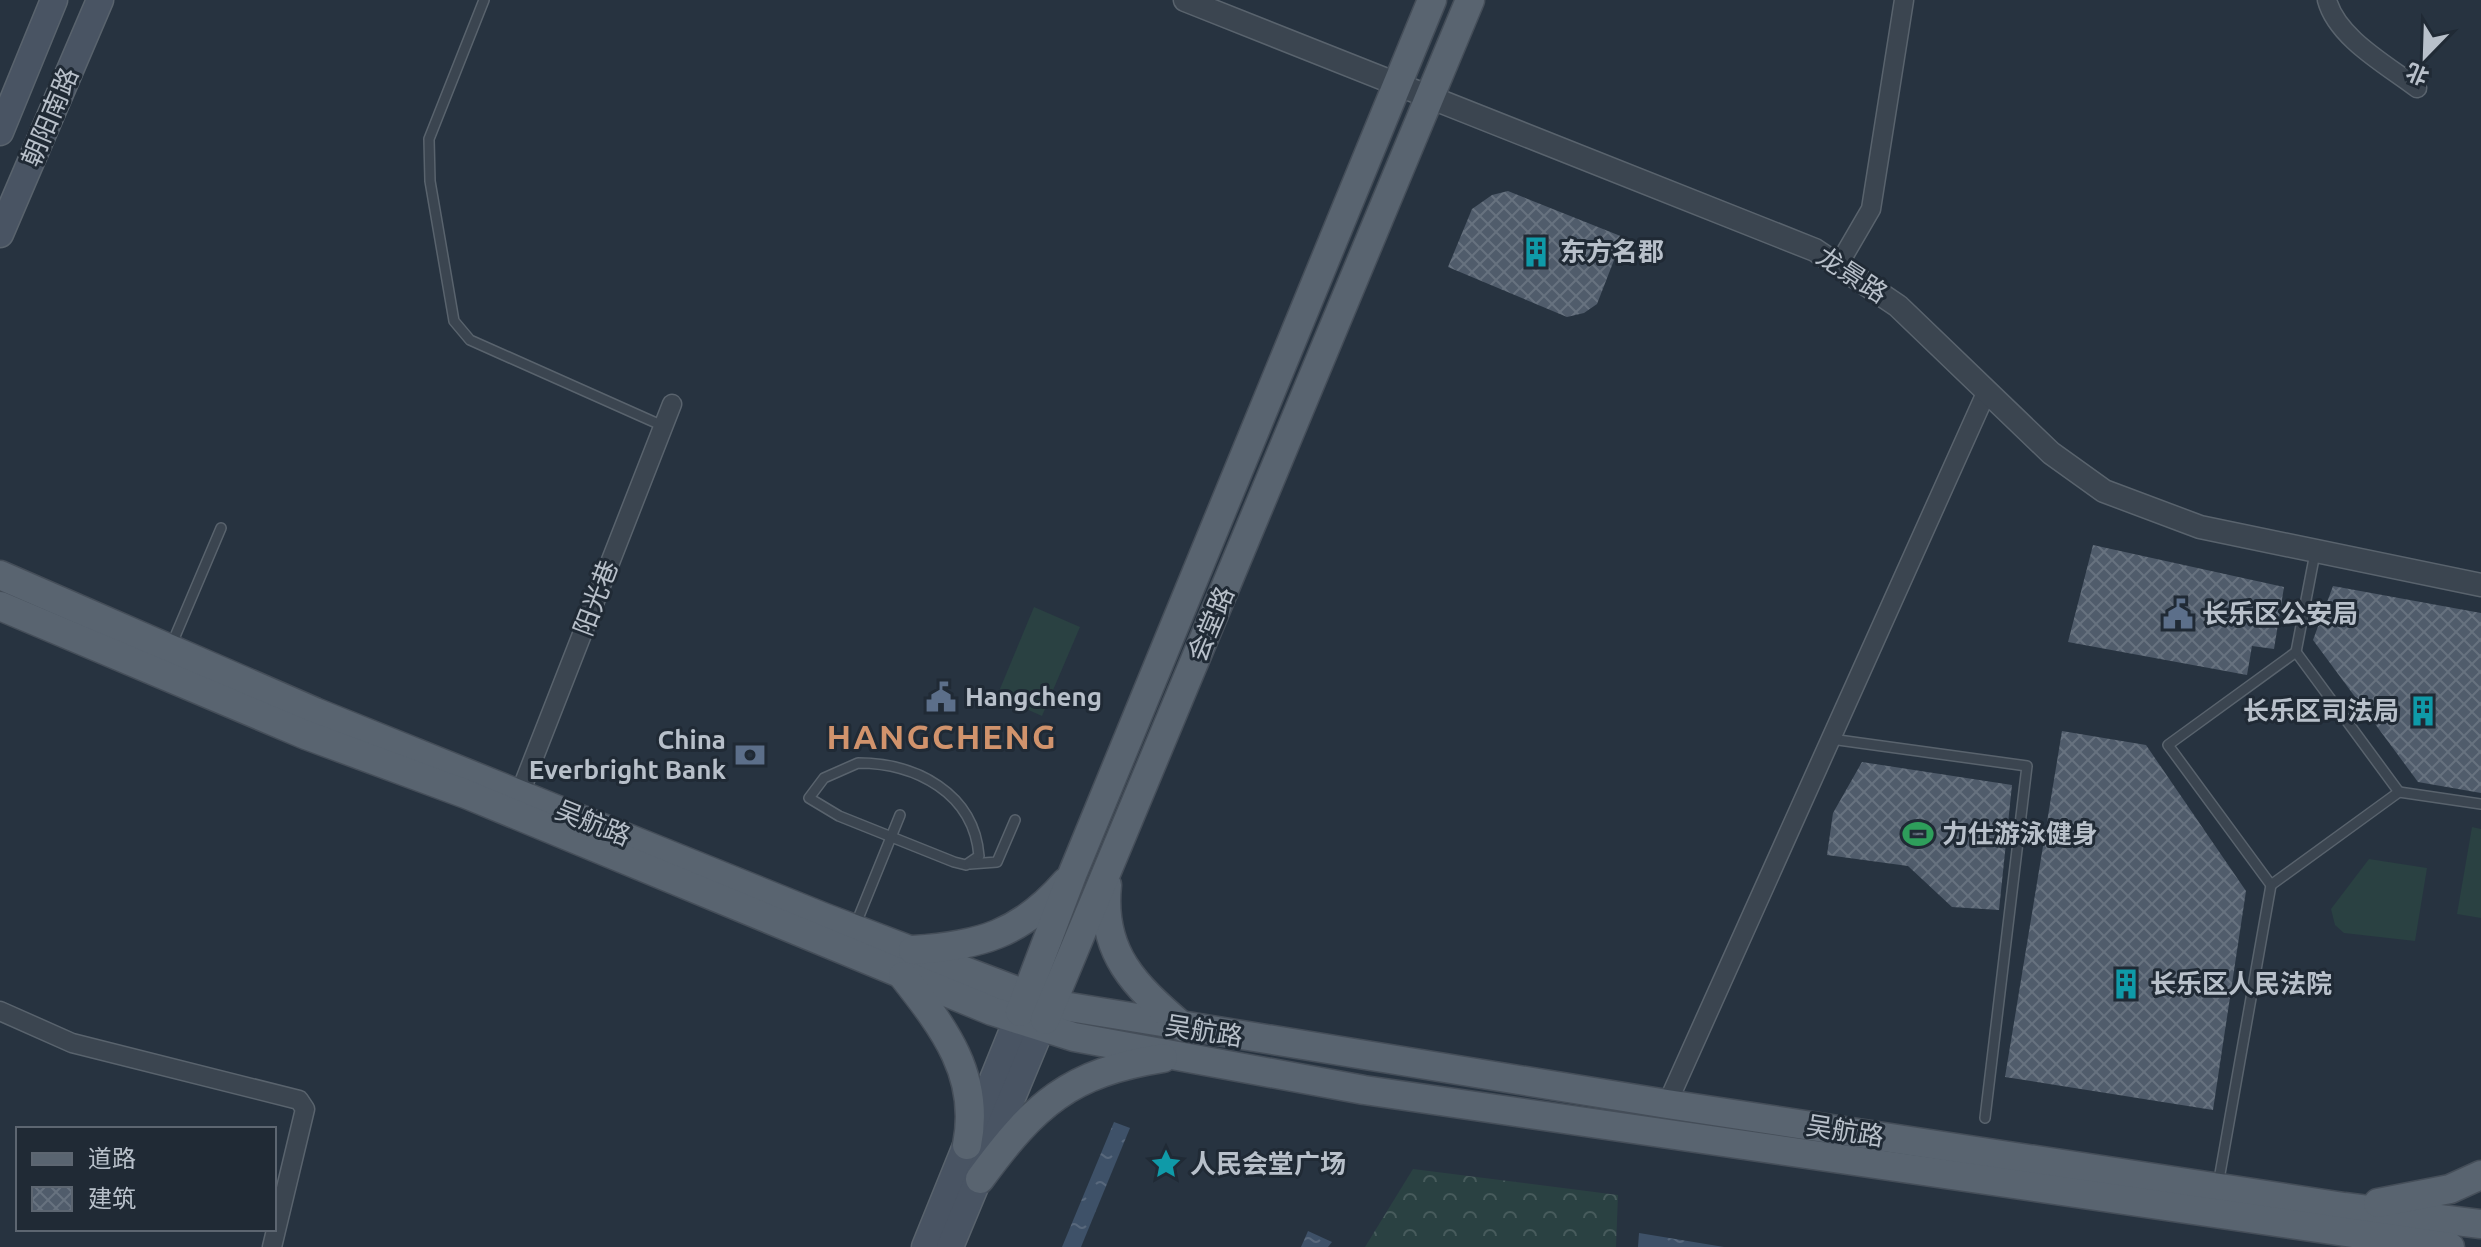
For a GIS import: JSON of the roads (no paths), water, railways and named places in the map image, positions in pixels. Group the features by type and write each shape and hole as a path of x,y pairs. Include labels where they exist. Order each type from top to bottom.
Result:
{"main road":[{"name":"朝阳南路","path":"0,132 54,0"},
{"name":"朝阳南路","path":"0,234 100,0"},
{"name":"会堂路","path":"950,1247 980,1179 1034,1012 1072,875 1432,0"},
{"name":"会堂路","path":"925,1247 967,1145 1109,867 1470,0"},
{"name":"吴航路","path":"1,575 315,712 854,929 904,961"},
{"name":"吴航路","path":"0,606 306,735 1034,1012 1178,1056 1380,1092 2342,1219 2481,1224"},
{"path":"1109,867 1106,925 1113,947 1140,987 1184,1027"},
{"path":"967,1145 971,1106 958,1055 904,961 1009,932 1055,895 1072,875"},
{"name":"吴航路","path":"1034,1012 1184,1027 2217,1189 2450,1247"},
{"path":"980,1179 1028,1118 1057,1095 1085,1078 1108,1070 1178,1056"},
{"path":"2366,1247 2342,1219 2450,1189 2481,1175"}],"street":[{"name":"龙景路","path":"1185,0 1815,250 1898,306 2051,453 2104,491 2200,527 2481,585"},
{"path":"1839,264 1871,209 1904,0"},
{"path":"2327,0 2329,8 2353,39 2417,88"},
{"path":"1667,1104 1986,393"},
{"name":"阳光巷","path":"520,793 672,404"},
{"path":"0,1011 72,1043 299,1100 305,1109 276,1230"}],"lane":[{"path":"484,0 429,139 430,181 454,321 470,340 663,426"},
{"path":"170,649 221,528"},
{"path":"2271,885 2168,745 2296,652 2315,552"},
{"path":"2296,652 2399,792"},
{"path":"1831,739 2027,766 1985,1118"},
{"path":"966,865 979,856 978,839 966,809 941,786 897,766 858,763 842,767 824,778 809,798 839,816 966,865 997,862 1015,820"},
{"path":"2217,1189 2271,885 2399,792 2481,804"},
{"path":"854,929 900,815"}],"water":[{"path":"1114,1122 1130,1128 1081,1247 1062,1247"},
{"path":"1308,1231 1332,1242 1328,1247 1301,1247"},
{"path":"1639,1233 1724,1247 1638,1247"}],"place":[{"name":"东方名郡","path":"1536,252"},
{"name":"长乐区公安局","path":"2178,614"},
{"name":"Hangcheng","path":"941,697"},
{"name":"长乐区司法局","path":"2423,711"},
{"name":"China Everbright Bank","path":"750,755"},
{"name":"力仕游泳健身","path":"1918,834"},
{"name":"长乐区人民法院","path":"2126,984"},
{"name":"人民会堂广场","path":"1166,1164"}],"district":[{"name":"HANGCHENG","path":"942,737"}]}
